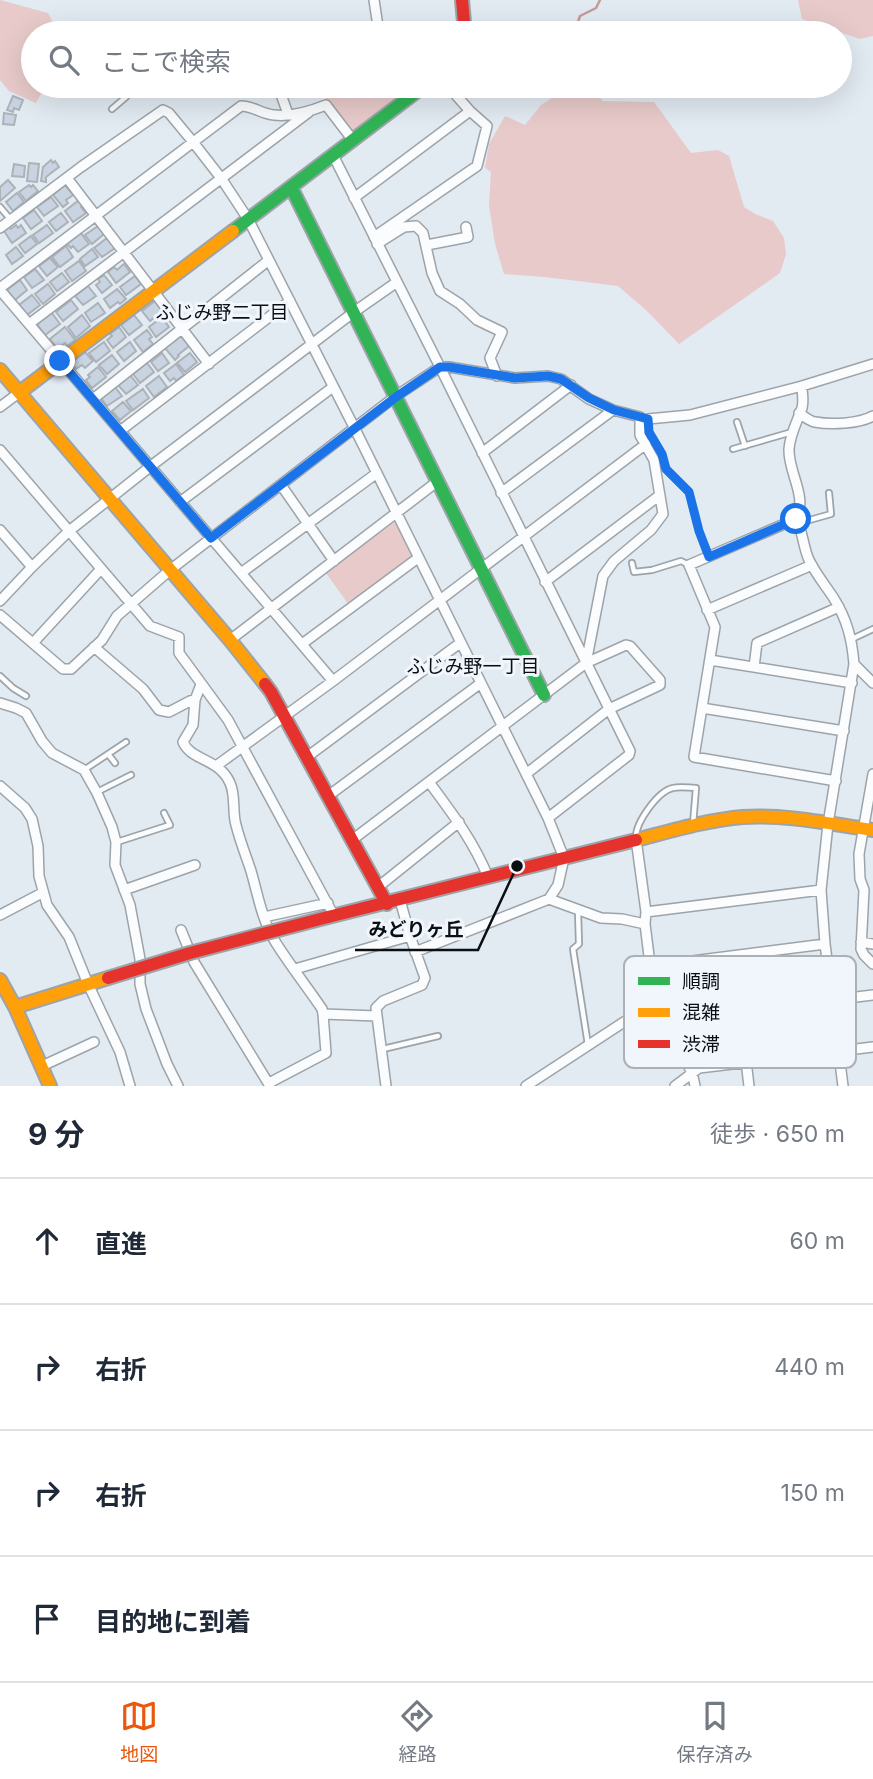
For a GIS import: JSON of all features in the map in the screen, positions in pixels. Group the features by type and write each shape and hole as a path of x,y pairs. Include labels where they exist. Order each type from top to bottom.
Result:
{"street":[{"path":"374,0 377,21"},
{"path":"463,0 464,21"},
{"path":"282,98 288,114"},
{"path":"0,407 408,98"},
{"path":"376,240 477,166 487,126 459,98"},
{"path":"333,681 0,289 241,106 249,106 274,115 310,111 326,105 352,139"},
{"path":"0,228 163,110 169,113 193,142 248,219 548,818 564,858 558,885 549,900 415,952"},
{"path":"29,324 310,111"},
{"path":"355,198 470,111"},
{"path":"333,155 630,751 629,755 548,818"},
{"path":"67,178 209,365"},
{"path":"291,187 544,695"},
{"path":"376,240 416,226 423,233 432,273 440,291 460,304 477,320 502,331 490,358 497,376"},
{"path":"427,245 468,237 466,227"},
{"path":"93,399 269,260"},
{"path":"0,601 69,531 151,466 397,282"},
{"path":"120,431 290,301"},
{"path":"0,615 63,669 71,669 102,640 117,616 170,570 396,397 440,367 515,378 548,376 561,379 589,398 614,410 643,418 690,415 802,386 873,364"},
{"path":"0,370 230,640 271,692 378,887 393,902 410,936 425,978 422,985 383,1001 376,1008 386,1086"},
{"path":"482,453 571,385"},
{"path":"802,386 803,405 792,432 789,451 799,492 800,511 797,521 808,557 839,607 852,639 854,664 828,824 821,890 827,956"},
{"path":"180,502 333,387"},
{"path":"501,493 614,410"},
{"path":"800,413 813,422 848,423 873,416"},
{"path":"586,663 603,576 614,561 651,530 663,514 654,460 640,435 643,418"},
{"path":"216,766 285,717 646,444"},
{"path":"0,450 149,626 178,636 179,653 228,720 328,903 331,916"},
{"path":"241,573 377,473"},
{"path":"230,640 438,481"},
{"path":"281,485 334,561"},
{"path":"545,582 660,495"},
{"path":"797,521 689,565 715,626 694,757 836,780"},
{"path":"1,532 32,567"},
{"path":"302,644 418,558"},
{"path":"707,610 812,565"},
{"path":"33,643 101,569"},
{"path":"754,667 757,643 839,607"},
{"path":"307,757 460,643"},
{"path":"352,840 586,663 629,646 660,680 660,685 609,709 526,774"},
{"path":"94,647 143,689 159,710 169,712 195,700"},
{"path":"710,660 852,683"},
{"path":"854,664 873,683"},
{"path":"328,796 481,683"},
{"path":"181,930 194,961 270,1084 326,1053 322,1009 275,942 264,917 235,823 231,785 223,771 186,750 183,743 193,725 195,700 201,684"},
{"path":"0,703 26,713 52,753 84,770 97,793 117,842 115,865 130,905 140,959 140,984 146,1009 178,1086"},
{"path":"702,708 844,731"},
{"path":"873,774 864,820 869,830 859,854 860,879 868,890 860,942 864,955 873,964"},
{"path":"429,782 458,822 488,877"},
{"path":"0,786 25,808 32,819 38,846 38,876 42,893 69,937 120,1052 130,1086"},
{"path":"15,1006 190,953 693,825 742,817 786,817 869,830"},
{"path":"378,887 458,822"},
{"path":"636,839 649,956"},
{"path":"124,890 195,865"},
{"path":"184,869 188,881"},
{"path":"646,912 821,890"},
{"path":"0,915 42,893"},
{"path":"549,900 601,918 645,924"},
{"path":"264,917 328,903"},
{"path":"295,969 410,936"},
{"path":"860,942 873,944"},
{"path":"731,956 825,944"},
{"path":"0,980 15,1006 50,1086"},
{"path":"323,1014 377,1016"},
{"path":"526,1086 624,1022"},
{"path":"42,1066 94,1042"},
{"path":"690,1068 695,1086"},
{"path":"675,1086 699,1068"},
{"path":"747,1068 749,1086"},
{"path":"841,1068 844,1086"}],"lane":[{"path":"111,109 125,98"},
{"path":"0,207 11,220"},
{"path":"643,418 662,454 666,469 689,492 709,557"},
{"path":"737,422 745,446"},
{"path":"733,449 792,432"},
{"path":"797,521 831,514 829,494"},
{"path":"632,562 634,572 652,570 681,561 689,565"},
{"path":"852,639 873,629"},
{"path":"0,676 26,695"},
{"path":"84,770 126,742"},
{"path":"108,754 115,764"},
{"path":"97,793 131,775"},
{"path":"636,839 636,830 658,795 672,788 696,788 693,825"},
{"path":"117,842 170,825 164,813"},
{"path":"578,910 579,944 573,949 588,1045"},
{"path":"382,1049 438,1036"}],"shaded area":[{"path":"0,0 48,13 52,21 21,21 21,96 9,91 0,80"},
{"path":"798,0 873,0 873,36 860,39 852,36 852,21 802,19"},
{"path":"25,98 39,98 36,103"},
{"path":"325,98 401,98 357,130 349,131 325,102"},
{"path":"552,98 654,102 691,153 718,150 729,156 744,207 773,221 784,238 786,254 780,273 679,344 618,286 504,274 495,244 489,206 491,172 485,168 489,144 505,116 525,125 541,105"},
{"path":"395,522 412,557 349,605 326,573"}],"building":[{"path":"13,96 23,100 19,110 14,108 13,112 7,110"},
{"path":"4,113 16,115 14,125 3,124"},
{"path":"51,160 59,167 46,177 46,182 41,181 43,167"},
{"path":"29,163 39,164 37,182 27,181"},
{"path":"14,164 25,166 24,177 12,176"},
{"path":"8,180 15,188 0,201 0,187"},
{"path":"33,185 38,191 26,201 19,192"},
{"path":"65,185 73,195 66,200 68,203 63,207 53,195"},
{"path":"17,193 24,202 13,211 6,202"},
{"path":"51,197 58,206 44,216 37,207"},
{"path":"79,200 86,213 73,222 65,211"},
{"path":"34,210 42,221 31,229 23,218"},
{"path":"61,213 68,222 56,231 49,222"},
{"path":"16,225 18,228 21,225 26,233 12,243 4,231"},
{"path":"47,225 53,233 39,243 33,235"},
{"path":"98,226 104,234 92,244 85,235"},
{"path":"81,233 89,244 78,252 67,244"},
{"path":"31,236 37,244 25,253 19,245"},
{"path":"107,238 115,248 102,257 94,248"},
{"path":"66,246 73,257 60,267 52,257"},
{"path":"16,247 23,256 12,264 6,255"},
{"path":"92,249 98,257 85,266 80,259"},
{"path":"50,258 58,267 47,276 39,266"},
{"path":"79,261 86,271 72,281 65,271"},
{"path":"124,264 130,272 116,283 108,272 114,267 117,270"},
{"path":"35,269 44,280 32,288 24,277"},
{"path":"62,273 69,282 57,291 50,282"},
{"path":"104,275 112,285 102,293 96,285 100,282 98,279"},
{"path":"135,276 141,284 126,295 120,287"},
{"path":"20,280 27,290 15,300 7,290"},
{"path":"48,284 55,294 43,304 35,294"},
{"path":"88,286 96,296 83,305 75,296"},
{"path":"117,289 126,299 110,308 104,299"},
{"path":"32,295 40,305 27,315 19,305"},
{"path":"71,300 78,309 63,321 56,312"},
{"path":"155,301 162,311 150,321 142,311"},
{"path":"98,303 105,313 91,322 85,313"},
{"path":"52,313 60,324 45,335 37,324"},
{"path":"82,315 90,326 76,338 68,327"},
{"path":"134,315 142,325 129,335 121,325"},
{"path":"162,317 169,327 156,337 149,327"},
{"path":"65,327 75,340 58,349 50,339"},
{"path":"119,327 126,337 113,348 107,340"},
{"path":"147,330 153,344 143,352 134,340"},
{"path":"181,336 189,346 175,360 165,348"},
{"path":"104,342 110,351 96,362 89,353"},
{"path":"130,342 136,351 124,361 117,352"},
{"path":"85,352 93,361 85,368 82,365 76,369 71,363"},
{"path":"162,353 169,363 158,371 151,362"},
{"path":"190,353 197,362 185,372 177,363"},
{"path":"112,355 119,364 107,374 99,365"},
{"path":"147,363 154,372 140,383 133,374"},
{"path":"176,364 184,375 176,381 174,378 170,381 164,373"},
{"path":"98,367 106,377 92,388 86,380"},
{"path":"130,375 138,385 126,394 118,385"},
{"path":"159,376 167,387 154,397 146,386"},
{"path":"115,387 122,396 107,406 101,398"},
{"path":"143,389 149,398 133,410 126,401"},
{"path":"123,402 131,411 120,420 112,411"}],"waterway":[{"path":"578,21 580,16 596,8 600,0"}],"traffic: fast":[{"path":"233,231 408,98"},
{"path":"291,187 544,695"}],"traffic: slow":[{"path":"20,392 233,231"},
{"path":"0,370 265,684"},
{"path":"636,840 703,823 759,816 873,830"},
{"path":"15,1007 108,978"},
{"path":"0,980 50,1086"}],"traffic: jam":[{"path":"462,0 464,21"},
{"path":"265,684 387,904"},
{"path":"328,917 636,840"},
{"path":"108,978 190,953 328,917"}],"place":[{"name":"みどりヶ丘","path":"517,866"}],"district":[{"name":"ふじみ野二丁目","path":"222,312"},
{"name":"ふじみ野一丁目","path":"473,666"}],"route":[{"path":"60,361 211,538 396,397 440,367 515,378 548,376 561,379 589,398 614,410 648,419 649,432 662,454 666,469 689,492 709,557 796,519"}]}
